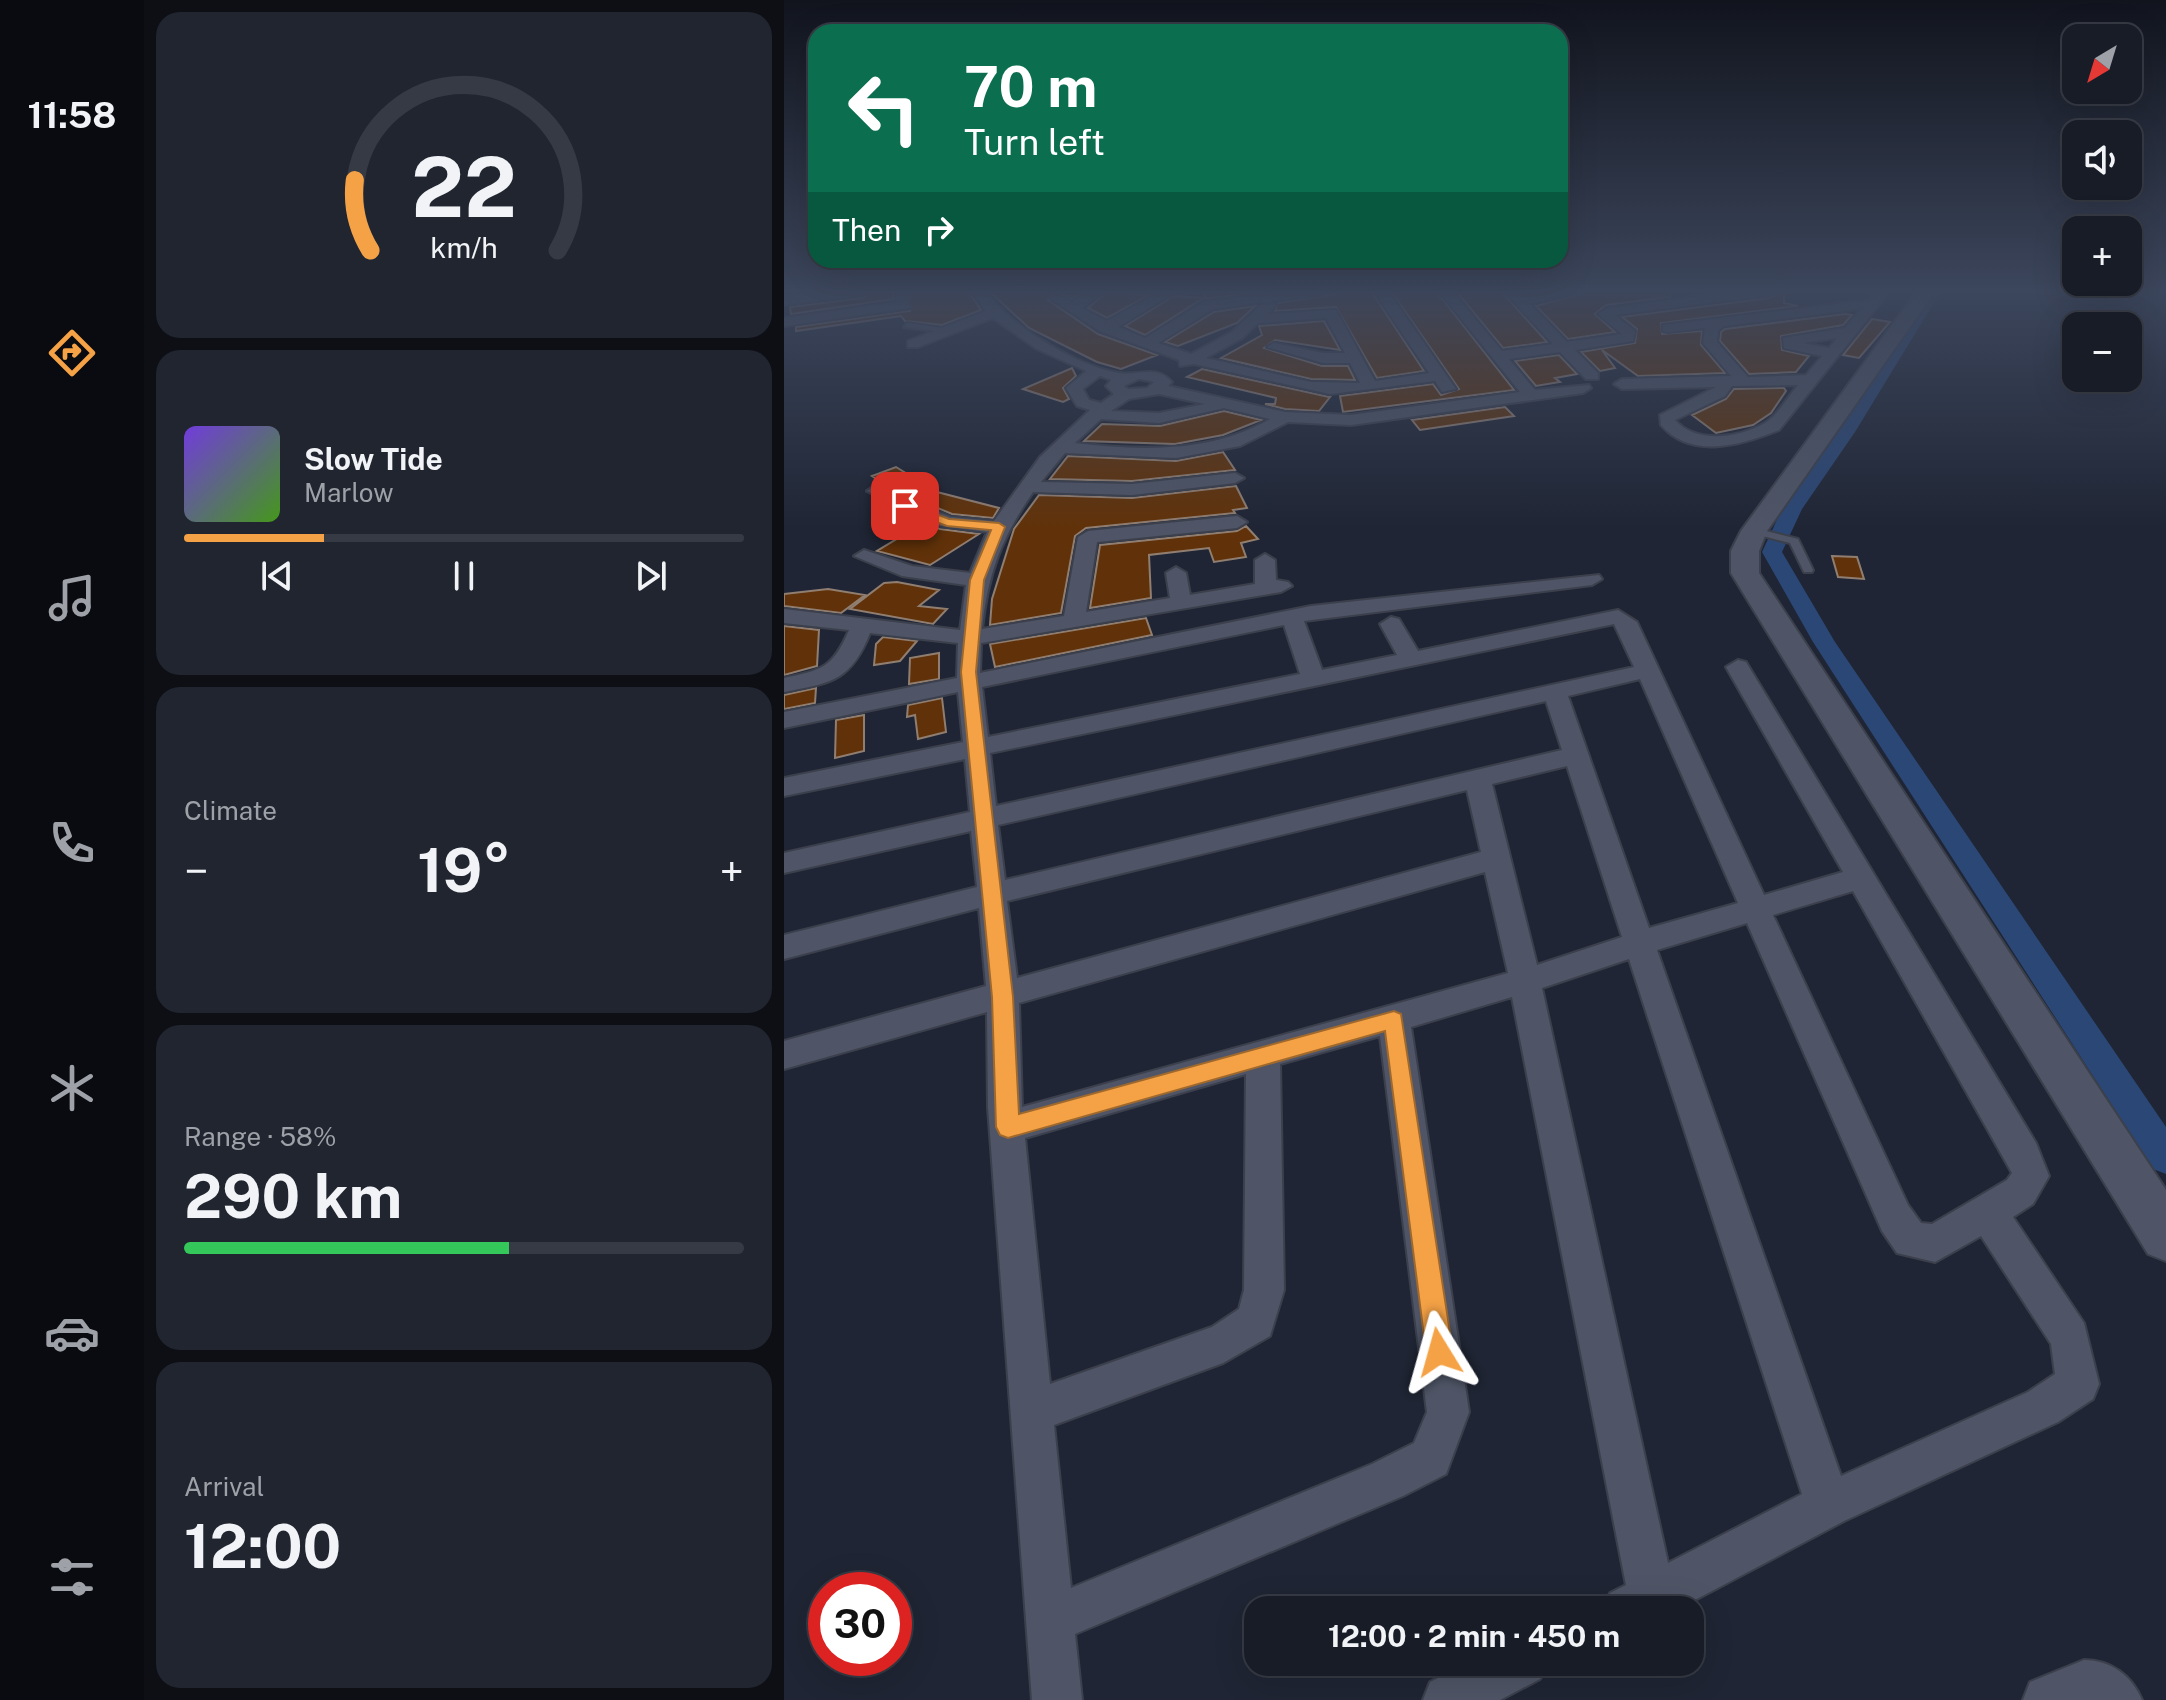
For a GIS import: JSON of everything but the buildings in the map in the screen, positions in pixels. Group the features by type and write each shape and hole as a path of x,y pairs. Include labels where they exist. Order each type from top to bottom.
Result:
{"street":[{"path":"1098,370 1074,388 1083,403 1100,411 1154,420 1186,417 1218,405"},
{"path":"1099,370 1123,386 1158,383 1218,405 1285,417 1361,419 1531,395 1611,377 1610,390 1670,381 1809,380"},
{"path":"1158,383 1177,370"},
{"path":"1236,370 1322,388 1438,376"},
{"path":"1361,370 1369,385"},
{"path":"1434,370 1461,406"},
{"path":"1509,370 1531,395"},
{"path":"1579,370 1588,382"},
{"path":"1660,370 1670,381"},
{"path":"1729,370 1736,380"},
{"path":"1736,380 1719,393 1668,415 1667,421 1675,434 1689,440 1708,441 1764,430 1782,418 1817,370"},
{"path":"1875,370 1770,533 1743,563 1751,586 2166,1236"},
{"path":"1057,1700 1008,1127 1003,997 970,682 970,638 977,580 999,527 1059,447 1123,386"},
{"path":"1059,447 1101,452 1179,451 1260,433 1285,417"},
{"path":"1027,486 1112,492 1169,489 1235,478"},
{"path":"876,491 947,522 999,527"},
{"path":"1074,621 1088,537 1237,522"},
{"path":"864,556 909,572 977,580"},
{"path":"784,616 970,638 1274,587 1265,560"},
{"path":"1176,573 1181,602"},
{"path":"784,720 1292,617 1404,599 1592,579"},
{"path":"1292,617 1314,681"},
{"path":"784,787 1618,617 1626,622 1895,1218 1910,1240 1935,1243 2020,1192 2031,1176 2023,1155 1738,667"},
{"path":"1391,624 1412,661"},
{"path":"784,685 839,670 850,657 862,626"},
{"path":"784,863 1554,689 1646,671"},
{"path":"1554,689 1828,1505"},
{"path":"784,947 992,894 1478,781 1577,755"},
{"path":"1478,781 1525,981 1639,1596"},
{"path":"784,1055 1494,859"},
{"path":"1008,1127 1394,1020 1860,878"},
{"path":"1050,1621 1387,1480 1430,1458 1448,1412 1394,1020"},
{"path":"1032,1412 1223,1343 1256,1322 1264,1290 1263,1056"},
{"path":"1655,1596 1828,1505 2043,1407 2078,1384 2070,1337 1988,1213"},
{"path":"1448,1700 1495,1676"},
{"path":"2048,1700 2080,1681 2096,1684 2117,1700"}],"lane":[{"path":"1770,533 1794,541 1808,570"}],"waterway":[{"path":"1884,370 1792,509 1772,552 1824,642 2166,1157"}],"route":[{"path":"905,506 947,522 999,527 977,580 968,672 1003,997 1008,1127 1033,1123 1394,1020 1439,1352"}]}
